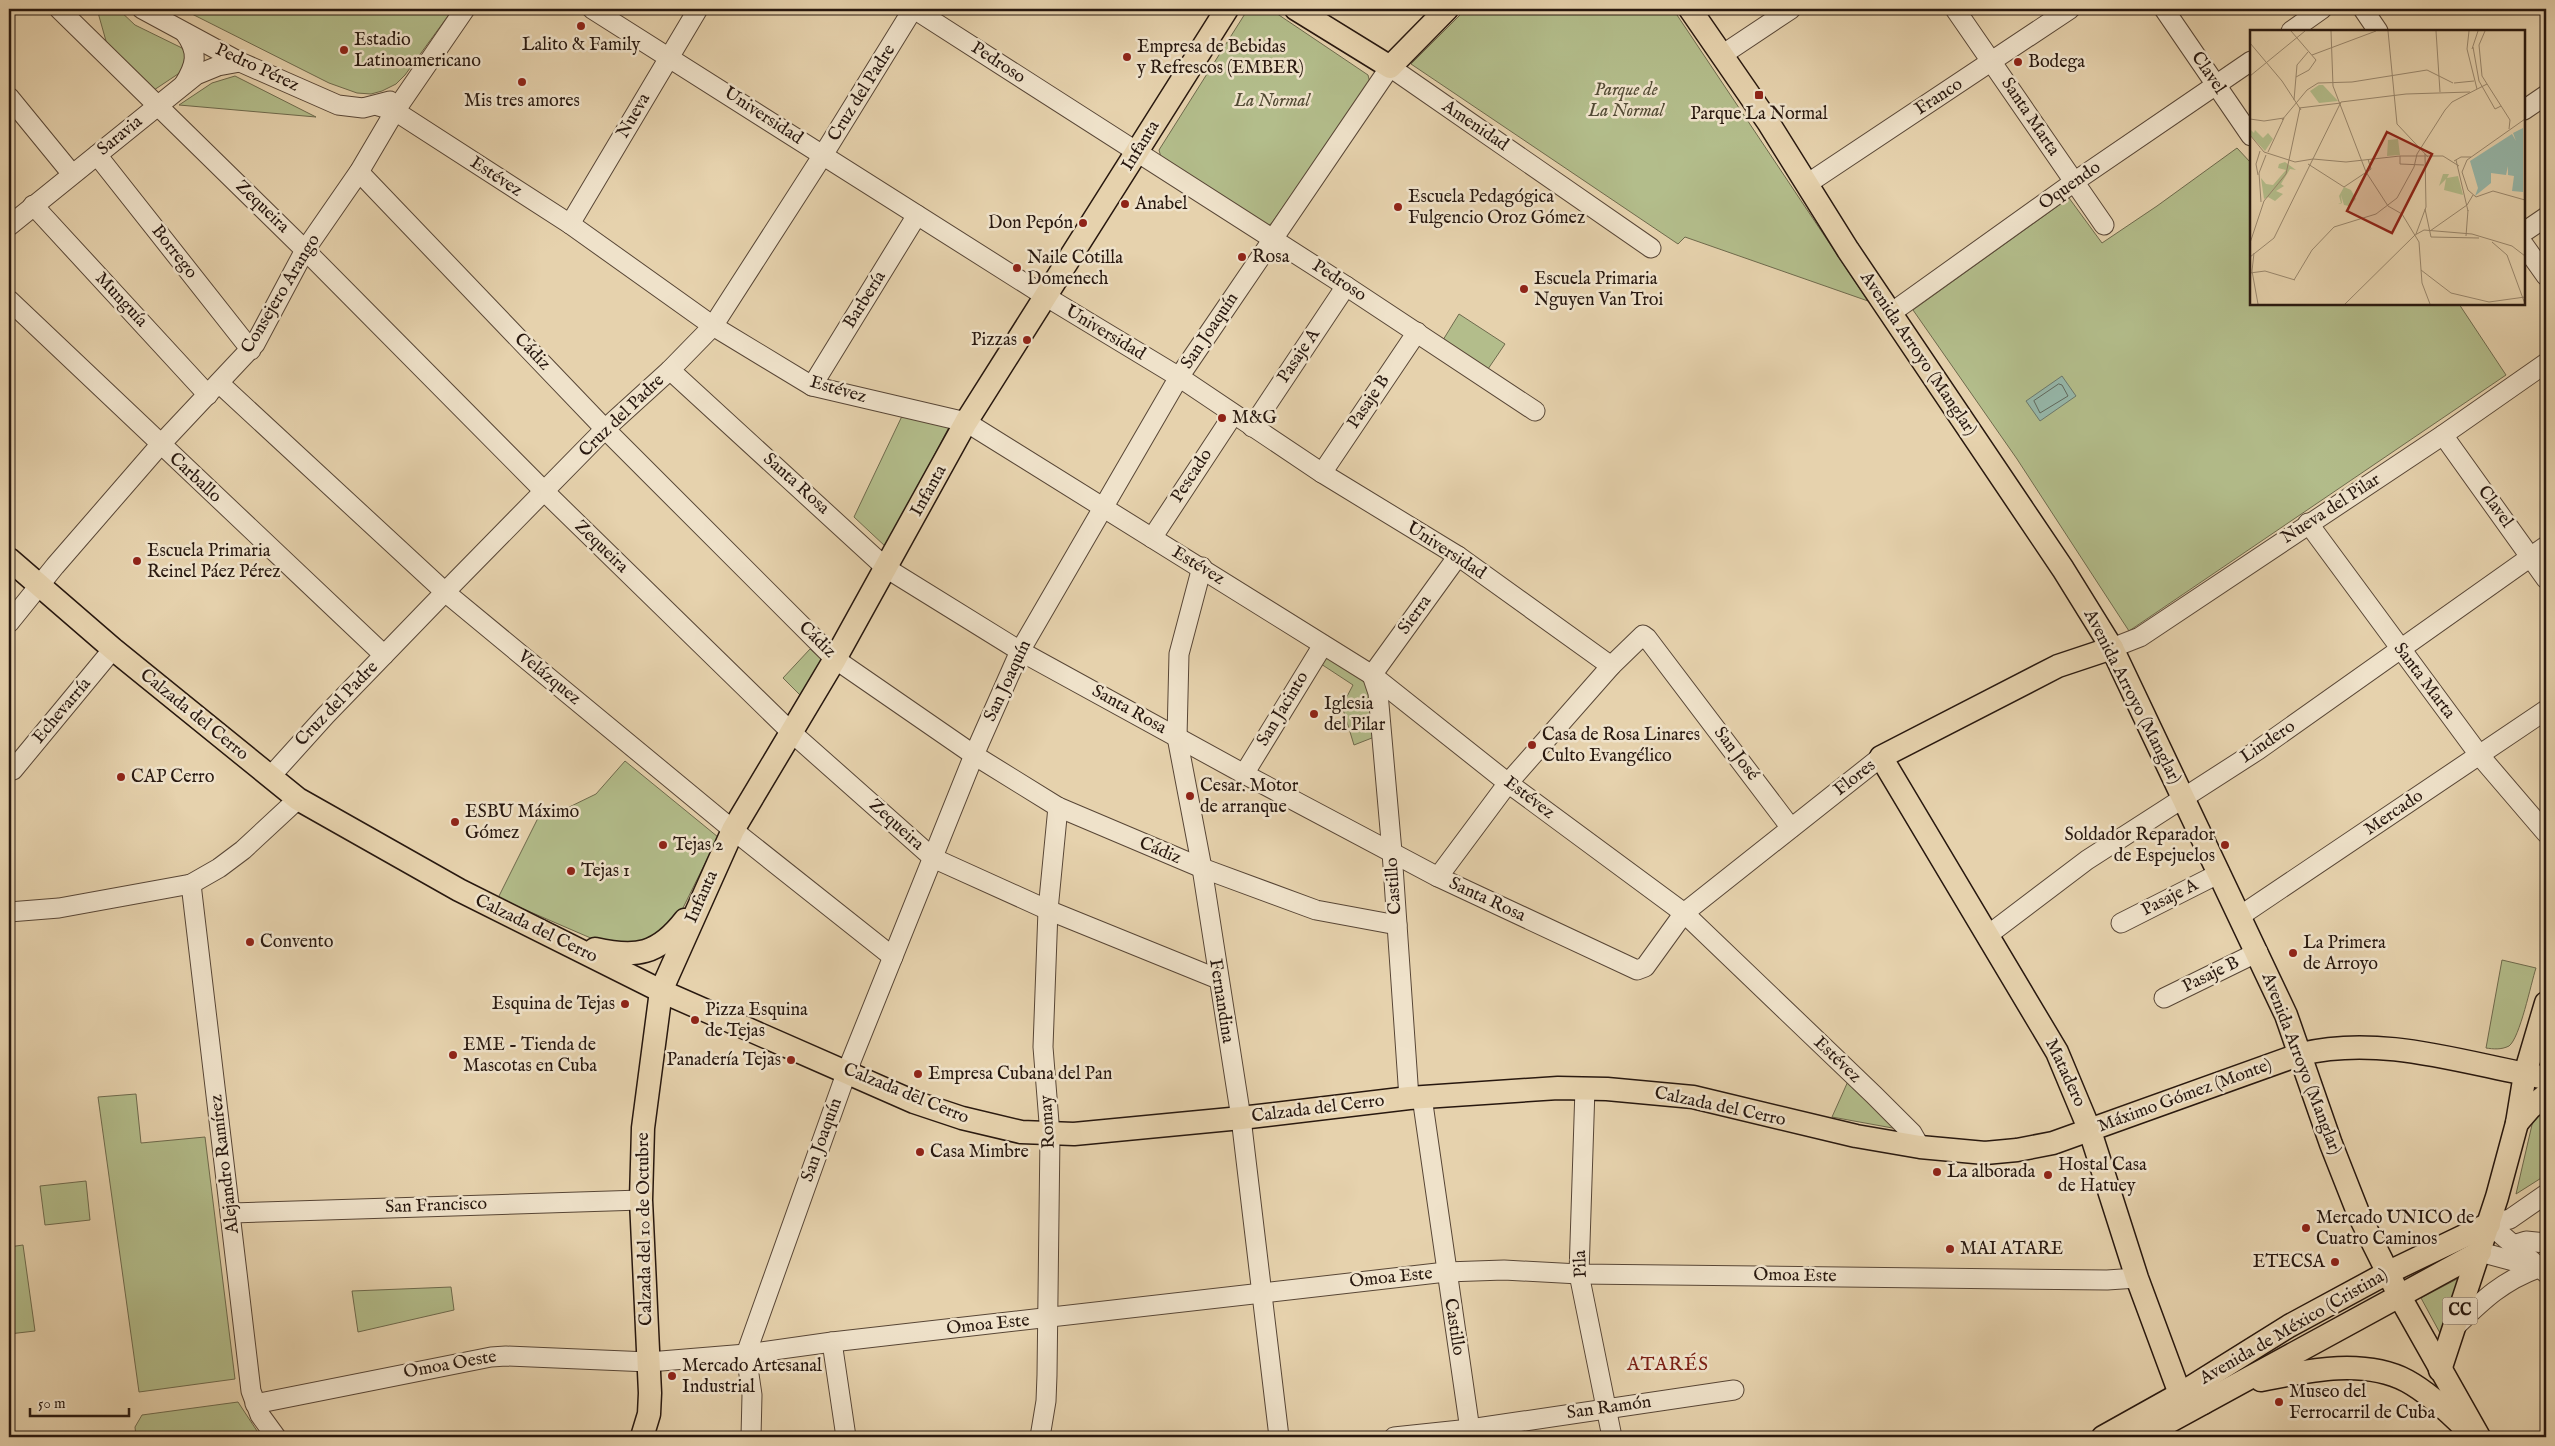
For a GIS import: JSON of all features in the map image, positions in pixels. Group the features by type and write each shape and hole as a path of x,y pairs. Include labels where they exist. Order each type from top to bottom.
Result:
{"main road":[{"name":"Infanta","path":"661,991 733,830 835,659 966,422 1228,9"},
{"name":"Amenidad","path":"1296,9 1390,67"},
{"name":"San Joaquín","path":"1390,67 1447,9"},
{"name":"Avenida Arroyo (Manglar)","path":"1690,9 1807,184 1890,313 2063,569 2112,648 2258,952 2301,1054 2347,1187 2387,1272 2479,1437"},
{"name":"Calzada del Cerro","path":"9,559 113,649 298,799 459,890 661,991 914,1102 962,1118 1021,1132 1050,1135 1241,1118 1416,1098 1549,1088 1585,1088 1642,1091 1693,1098 1846,1134 1920,1147 1960,1151 2001,1152 2053,1143 2090,1131"},
{"name":"Flores","path":"1881,756 2058,666 2112,648"},
{"name":"Matadero","path":"1881,756 2057,1052 2090,1131 2137,1278 2180,1394"},
{"path":"557,939 616,953 638,954 660,945 672,935 703,895"},
{"name":"Calzada del 10 de Octubre","path":"642,1437 650,1404 641,1200 643,1128 661,991"},
{"path":"2536,1076 2546,1003"},
{"name":"Máximo Gómez (Monte)","path":"2090,1131 2301,1054 2346,1047 2394,1049 2536,1076"},
{"name":"CC","path":"2440,1370 2489,1224 2518,1123 2536,1076"},
{"path":"2518,1123 2530,1108 2546,1096"},
{"name":"Avenida de México (Cristina)","path":"2103,1437 2180,1394 2289,1326 2387,1272 2489,1224"},
{"name":"Avenida de México (Cristina)","path":"2141,1437 2480,1252"},
{"path":"2240,1384 2293,1374 2341,1368 2384,1373 2406,1380 2424,1392 2473,1437"},
{"path":"2180,1394 2203,1402"}],"street":[{"name":"Zequeira","path":"59,9 305,250 545,492 791,732 933,858 1048,910 1218,979"},
{"name":"Pedro Pérez","path":"142,9 185,34 240,62 338,105 352,108 387,108 397,97 410,88 464,9"},
{"name":"Universidad","path":"592,9 669,56 1045,296 1179,377 1322,473 1458,556 1611,666"},
{"name":"Nueva","path":"570,224 698,9"},
{"name":"Pedroso","path":"914,9 1274,239 1535,411"},
{"name":"Cruz del Padre","path":"270,776 384,655 605,429 670,370 713,326 914,9"},
{"path":"1722,55 1791,9"},
{"name":"Santa Marta","path":"1956,9 2104,225"},
{"name":"Franco","path":"1807,184 2070,9"},
{"name":"Clavel","path":"2164,9 2250,135"},
{"path":"2292,30 2322,9"},
{"path":"2363,9 2377,30"},
{"path":"183,86 195,60 192,42 185,34"},
{"name":"Saravia","path":"9,226 183,86 207,70 240,62"},
{"name":"Oquendo","path":"1890,313 2074,182 2250,62"},
{"name":"San Joaquín","path":"751,1437 752,1395 746,1354 847,1071 974,755 1020,651 1179,377 1390,67"},
{"name":"Amenidad","path":"1390,67 1651,248"},
{"path":"2525,109 2546,95"},
{"path":"9,97 72,174"},
{"name":"Estévez","path":"387,108 570,224 713,326 812,386 966,422 1202,567 1372,675 1508,783 1684,913 1874,1095 1912,1133 1920,1147"},
{"name":"Consejero Arango","path":"9,623 160,445 251,350 305,250 359,172 387,108"},
{"name":"Borrego","path":"97,155 251,350"},
{"name":"Cádiz","path":"359,172 605,429 835,659 974,755 1058,807 1202,868 1316,910 1397,925"},
{"name":"Munguía","path":"34,206 214,389"},
{"name":"Barbería","path":"812,386 917,215"},
{"path":"2525,231 2546,217"},
{"path":"2525,246 2546,276"},
{"name":"Pasaje A","path":"1252,427 1346,286"},
{"name":"Carballo","path":"9,300 384,655"},
{"name":"Pasaje B","path":"1322,473 1417,332"},
{"name":"Nueva del Pilar","path":"2112,648 2140,637 2308,523 2443,435 2546,363"},
{"name":"Santa Rosa","path":"670,370 886,568 1020,651 1244,774 1438,877 1637,970 1642,970"},
{"name":"Velázquez","path":"214,389 445,592 733,830 893,957"},
{"name":"Pescado","path":"1152,538 1233,415"},
{"name":"Clavel","path":"2443,435 2546,580"},
{"name":"Santa Marta","path":"2308,523 2480,756 2546,833"},
{"name":"Lindero","path":"1988,935 2087,860 2258,750 2546,546"},
{"name":"Sierra","path":"1372,675 1458,556"},
{"name":"Fernandina","path":"1202,567 1179,654 1176,737 1202,868 1241,1118 1278,1437"},
{"name":"San José","path":"1611,666 1643,635 1648,638 1791,828"},
{"name":"San Jacinto","path":"1244,774 1323,645"},
{"name":"Echevarría","path":"10,771 113,649"},
{"path":"1438,877 1508,783 1611,666"},
{"name":"Castillo","path":"1372,675 1378,693 1397,925 1416,1098 1471,1433"},
{"name":"Mercado","path":"2240,916 2546,710"},
{"name":"Flores","path":"1642,970 1684,913 1881,756"},
{"path":"9,912 59,908 191,884 219,868 243,850 298,799"},
{"name":"Romay","path":"1040,1437 1046,1401 1050,1135 1043,1047 1048,910 1058,807"},
{"name":"Pasaje A","path":"2121,923 2220,873"},
{"name":"Alejandro Ramírez","path":"191,884 232,1212 251,1391 255,1404 276,1437"},
{"name":"Pasaje B","path":"2164,998 2258,952"},
{"name":"Pila","path":"1585,1088 1579,1274 1612,1437"},
{"path":"2489,1224 2510,1219 2546,1194"},
{"name":"San Francisco","path":"232,1212 641,1200"},
{"path":"2520,1243 2516,1219 2521,1212"},
{"path":"2489,1224 2520,1243 2542,1270"},
{"path":"2520,1243 2546,1244"},
{"path":"2480,1252 2542,1270"},
{"name":"Omoa Este","path":"648,1362 746,1354 832,1342 1047,1319 1262,1292 1446,1272 1504,1270 1579,1274 2097,1280 2137,1278"},
{"path":"2455,1327 2495,1289 2517,1275 2542,1270"},
{"path":"832,1342 846,1437"},
{"name":"Omoa Oeste","path":"255,1404 491,1357 648,1362"},
{"name":"San Ramón","path":"1394,1437 1471,1433 1607,1408 1734,1390"}],"green space":[{"path":"97,9 118,9 135,25 182,48 187,56 184,70 154,90 106,41"},
{"name":"Estadio Latinoamericano","path":"182,9 453,9 405,75 396,84 371,94 357,93 329,83"},
{"name":"La Normal","path":"1248,9 1270,9 1368,75 1370,83 1271,224 1266,226 1162,161 1159,150"},
{"name":"Parque de La Normal","path":"1466,9 1673,9 1868,301 1685,237 1678,244 1411,64"},
{"path":"235,76 316,117 179,105 212,83"},
{"path":"2237,148 2250,162 2250,305 2460,305 2506,375 2129,631 2017,459 1913,310 2069,198 2102,243"},
{"path":"1459,314 1505,344 1488,369 1443,340"},
{"path":"903,414 949,427 886,547 854,517"},
{"path":"810,649 823,661 800,695 783,678"},
{"path":"1324,652 1372,684 1377,736 1354,745 1342,706 1353,685 1318,662"},
{"path":"625,761 718,837 680,914 667,930 635,944 593,939 498,898 544,806 559,812 596,794"},
{"path":"2502,960 2536,968 2521,1022 2513,1041 2509,1046 2503,1048 2486,1048"},
{"path":"1849,1079 1898,1129 1832,1117"},
{"path":"136,1094 141,1143 205,1137 235,1379 139,1392 98,1097"},
{"path":"2546,1106 2546,1175 2516,1194 2534,1116"},
{"path":"86,1181 90,1220 45,1225 40,1186"},
{"path":"23,1245 35,1331 9,1334 9,1247"},
{"path":"2459,1278 2440,1333 2421,1298"},
{"path":"451,1287 454,1310 358,1332 352,1291"},
{"path":"238,1402 261,1437 136,1437 135,1427 142,1415"}],"water":[{"path":"2062,376 2076,396 2040,421 2026,401"}],"railway":[{"path":"2277,1437 2282,1434"},
{"path":"2310,1437 2315,1435"}],"place":[{"name":"Lalito & Family","path":"581,26"},
{"name":"Estadio Latinoamericano","path":"344,50"},
{"name":"Empresa de Bebidas y Refrescos (EMBER)","path":"1127,57"},
{"name":"Bodega","path":"2018,62"},
{"name":"Mis tres amores","path":"522,82"},
{"name":"Parque La Normal","path":"1759,95"},
{"name":"Anabel","path":"1125,204"},
{"name":"Escuela Pedagógica Fulgencio Oroz Gómez","path":"1398,207"},
{"name":"Don Pepón","path":"1083,223"},
{"name":"Rosa","path":"1242,257"},
{"name":"Naile Cotilla Domenech","path":"1017,268"},
{"name":"Escuela Primaria Nguyen Van Troi","path":"1524,289"},
{"name":"Pizzas","path":"1027,340"},
{"name":"M&G","path":"1222,418"},
{"name":"Escuela Primaria Reinel Páez Pérez","path":"137,561"},
{"name":"Iglesia del Pilar","path":"1314,714"},
{"name":"Casa de Rosa Linares Culto Evangélico","path":"1532,745"},
{"name":"CAP Cerro","path":"121,777"},
{"name":"Cesar. Motor de arranque","path":"1190,796"},
{"name":"ESBU Máximo Gómez","path":"455,822"},
{"name":"Tejas 2","path":"663,845"},
{"name":"Soldador Reparador de Espejuelos","path":"2225,845"},
{"name":"Tejas 1","path":"571,871"},
{"name":"Convento","path":"250,942"},
{"name":"La Primera de Arroyo","path":"2293,953"},
{"name":"Esquina de Tejas","path":"625,1004"},
{"name":"Pizza Esquina de Tejas","path":"695,1020"},
{"name":"EME - Tienda de Mascotas en Cuba","path":"453,1055"},
{"name":"Panadería Tejas","path":"791,1060"},
{"name":"Empresa Cubana del Pan","path":"918,1074"},
{"name":"Casa Mimbre","path":"920,1152"},
{"name":"La alborada","path":"1937,1172"},
{"name":"Hostal Casa de Hatuey","path":"2048,1175"},
{"name":"Mercado UNICO de Cuatro Caminos","path":"2306,1228"},
{"name":"MAI ATARE","path":"1950,1249"},
{"name":"ETECSA","path":"2335,1262"},
{"name":"Mercado Artesanal Industrial","path":"672,1376"},
{"name":"Museo del Ferrocarril de Cuba","path":"2279,1402"}],"district":[{"name":"ATARÉS","path":"1668,1365"}]}
